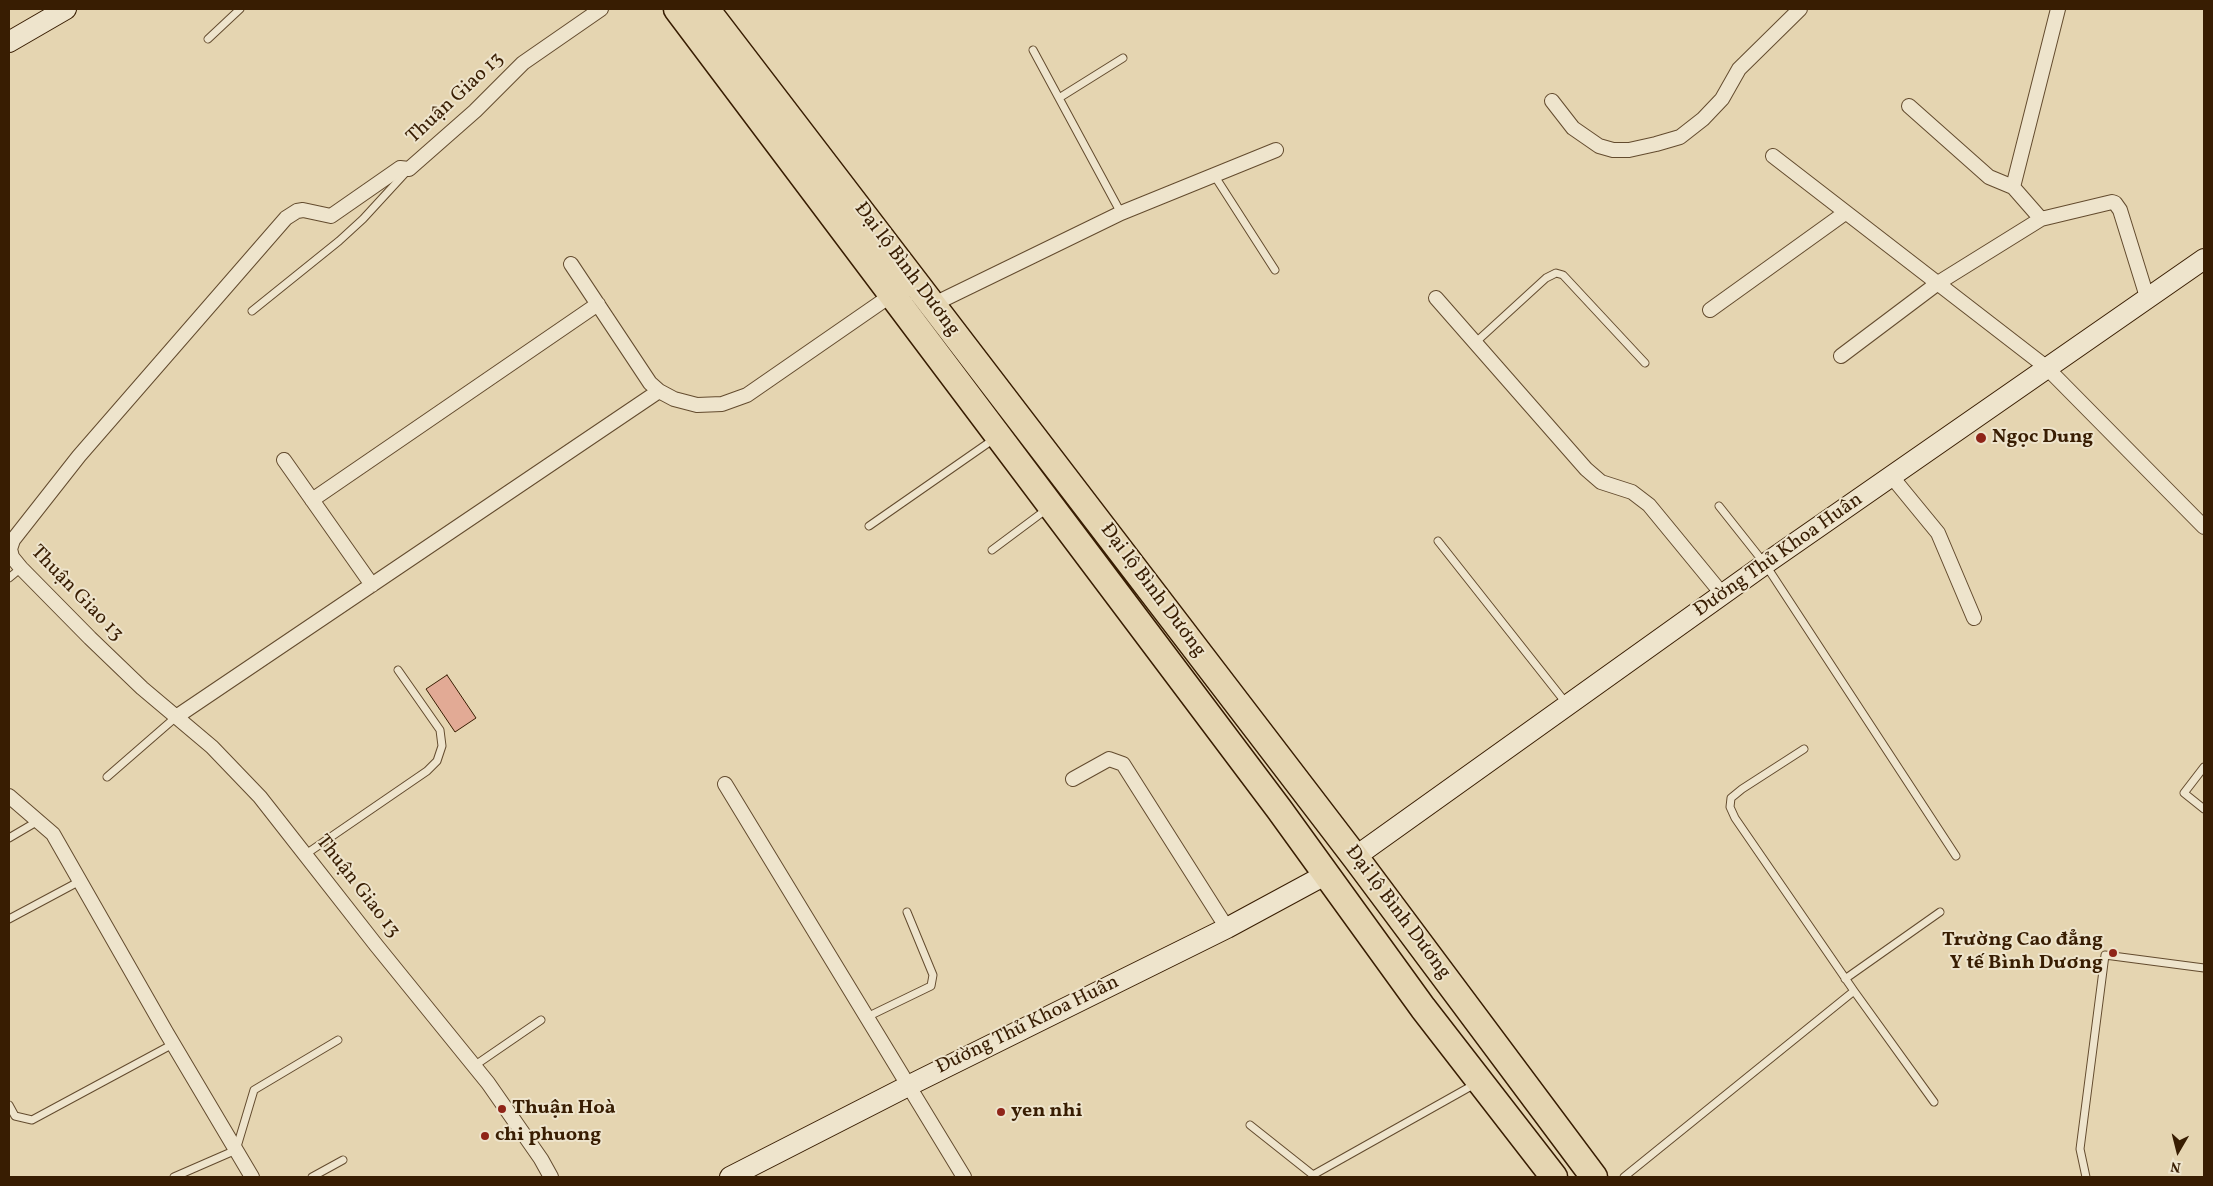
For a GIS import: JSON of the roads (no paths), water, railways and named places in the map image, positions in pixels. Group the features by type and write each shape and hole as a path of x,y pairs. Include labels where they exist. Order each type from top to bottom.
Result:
{"highway":[{"name":"Đại lộ Bình Dương","path":"677,9 1273,801 1325,875 1480,1082 1554,1177"},
{"name":"Đại lộ Bình Dương","path":"706,9 1355,856 1594,1177"},
{"path":"1325,875 1355,856"}],"main road":[{"path":"9,42 66,9"},
{"name":"Đường Thủ Khoa Huân","path":"1355,856 1765,564 2204,259"},
{"name":"Đường Thủ Khoa Huân","path":"730,1177 910,1085 1227,928 1325,875"}],"street":[{"name":"Thuận Giao 13","path":"551,1177 536,1151 474,1066 376,945 306,854 237,771 142,688 21,568 12,557 9,548 13,540 79,456 286,218 297,211 304,210 331,216 400,168 409,169 475,111 523,64 602,9"},
{"path":"1552,101 1572,128 1599,146 1606,148 1629,150 1680,137 1703,120 1722,98 1740,69 1800,9"},
{"path":"2013,187 2058,9"},
{"path":"1909,106 1990,177 2013,187 2041,219"},
{"path":"932,304 1121,213 1276,150"},
{"path":"1773,156 2046,367 2204,528"},
{"path":"1841,356 1938,283 2041,219 2115,202 2120,210 2147,298"},
{"path":"1710,310 1845,213"},
{"path":"571,264 650,383 659,391 674,399 697,405 709,406 747,395 893,294"},
{"path":"1436,298 1586,469 1601,482 1632,492 1649,505 1724,595"},
{"path":"312,500 598,304"},
{"path":"176,717 659,391"},
{"path":"284,460 372,585"},
{"path":"1892,477 1938,534 1974,618"},
{"path":"1073,780 1109,759 1123,764 1227,928"},
{"path":"725,784 910,1085 964,1177"},
{"path":"9,796 53,834 173,1044 252,1177"}],"lane":[{"path":"208,39 240,9"},
{"path":"1032,50 1121,213"},
{"path":"1059,98 1123,58"},
{"path":"252,311 340,241 409,169"},
{"path":"1214,175 1274,270"},
{"path":"1476,342 1546,278 1556,273 1563,275 1645,363"},
{"path":"869,526 998,436"},
{"path":"992,550 1051,506"},
{"path":"1719,506 1765,564 1956,856"},
{"path":"1438,541 1568,706"},
{"path":"9,578 21,568"},
{"path":"306,854 427,771 437,761 442,746 440,730 398,670"},
{"path":"107,777 176,717"},
{"path":"1804,749 1742,789 1731,798 1730,807 1735,818 1845,978 1934,1102"},
{"path":"2204,768 2184,792 2204,809"},
{"path":"9,838 38,821"},
{"path":"9,918 80,881"},
{"path":"867,1016 931,986 933,975 907,912"},
{"path":"1845,978 1940,912"},
{"path":"2086,1177 2080,1149 2105,955 2204,968"},
{"path":"1624,1177 1854,991"},
{"path":"474,1066 541,1020"},
{"path":"174,1177 236,1150 254,1090 338,1040"},
{"path":"9,1105 15,1116 32,1120 173,1044"},
{"path":"1250,1125 1313,1175 1480,1082"},
{"path":"312,1177 343,1160"}],"place":[{"name":"Ngọc Dung","path":"1981,438"},
{"name":"Trường Cao đẳng Y tế Bình Dương","path":"2113,953"},
{"name":"Thuận Hoà","path":"502,1109"},
{"name":"yen nhi","path":"1001,1112"},
{"name":"chi phuong","path":"485,1136"}]}
